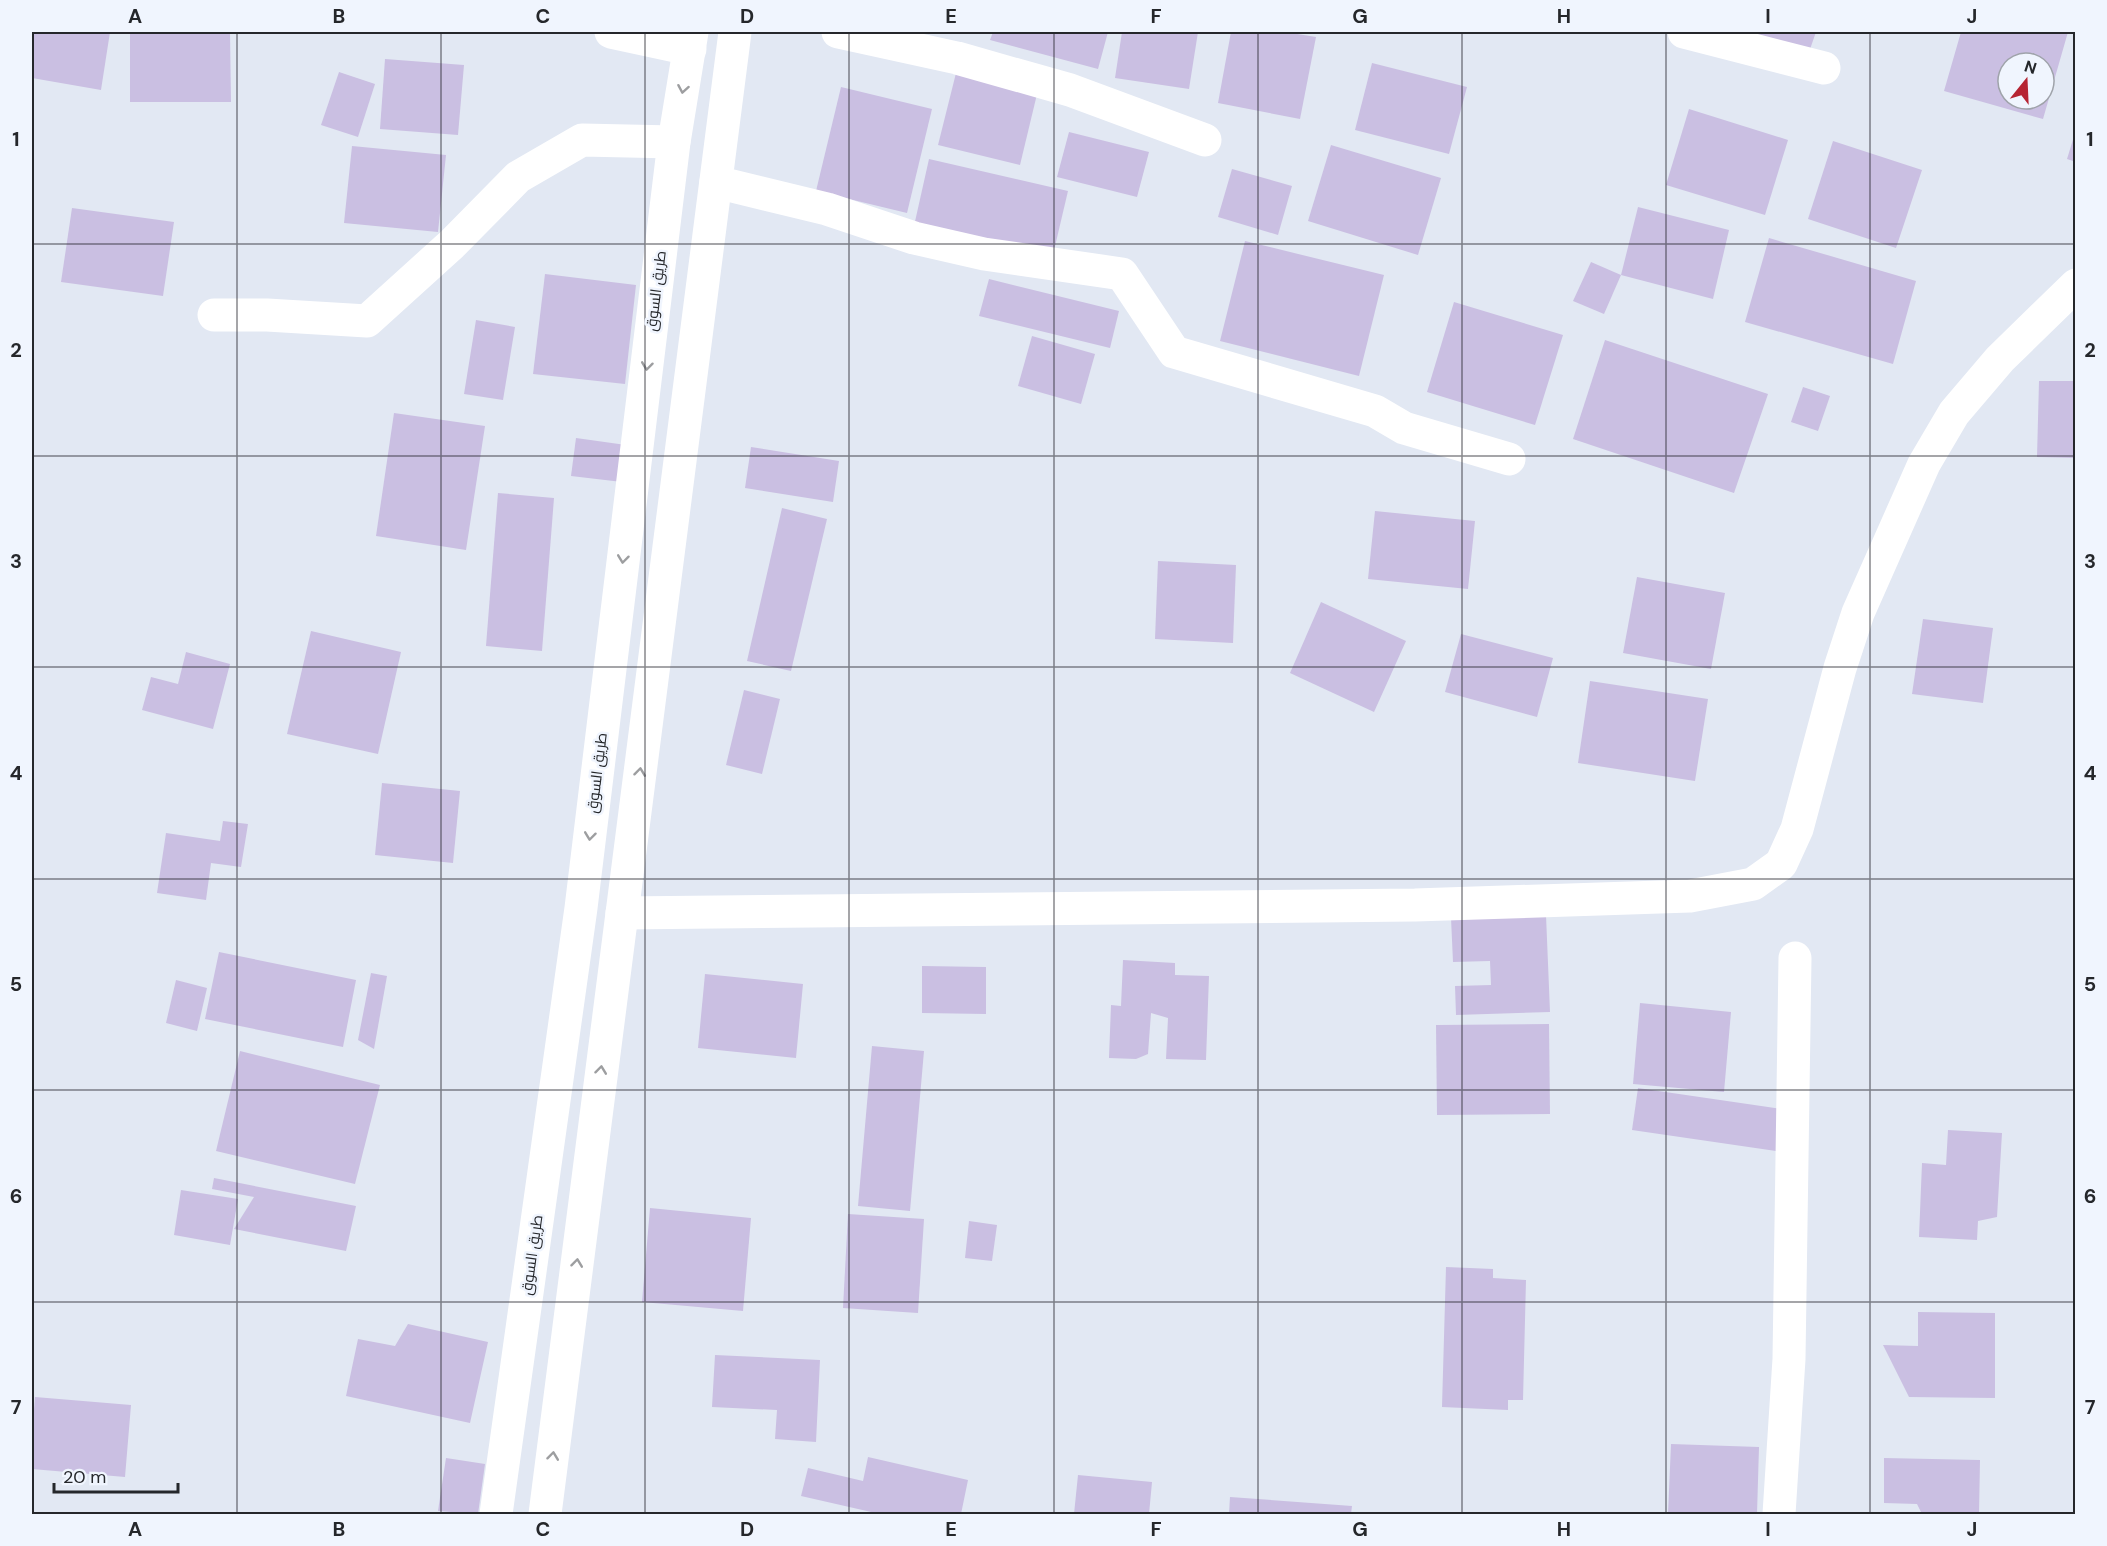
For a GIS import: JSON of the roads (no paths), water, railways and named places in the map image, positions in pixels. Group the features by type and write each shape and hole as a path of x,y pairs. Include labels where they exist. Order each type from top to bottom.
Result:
{"street":[{"path":"611,32 691,40"},
{"path":"545,1515 735,32"},
{"path":"838,32 957,58 1070,90 1205,140"},
{"path":"1684,32 1824,68"},
{"name":"طريق السوق","path":"496,1515 581,909 674,141 691,40"},
{"path":"214,315 267,315 367,321 452,244 518,177 582,140 674,141"},
{"path":"716,182 827,209 914,238 984,254 1122,274 1174,352 1375,411 1404,428 1509,459"},
{"path":"622,913 1415,905 1690,896 1754,884 1781,864 1797,830 1840,668 1858,613 1924,464 1954,413 2000,358 2076,285"},
{"path":"1779,1515 1789,1359 1795,958"}]}
